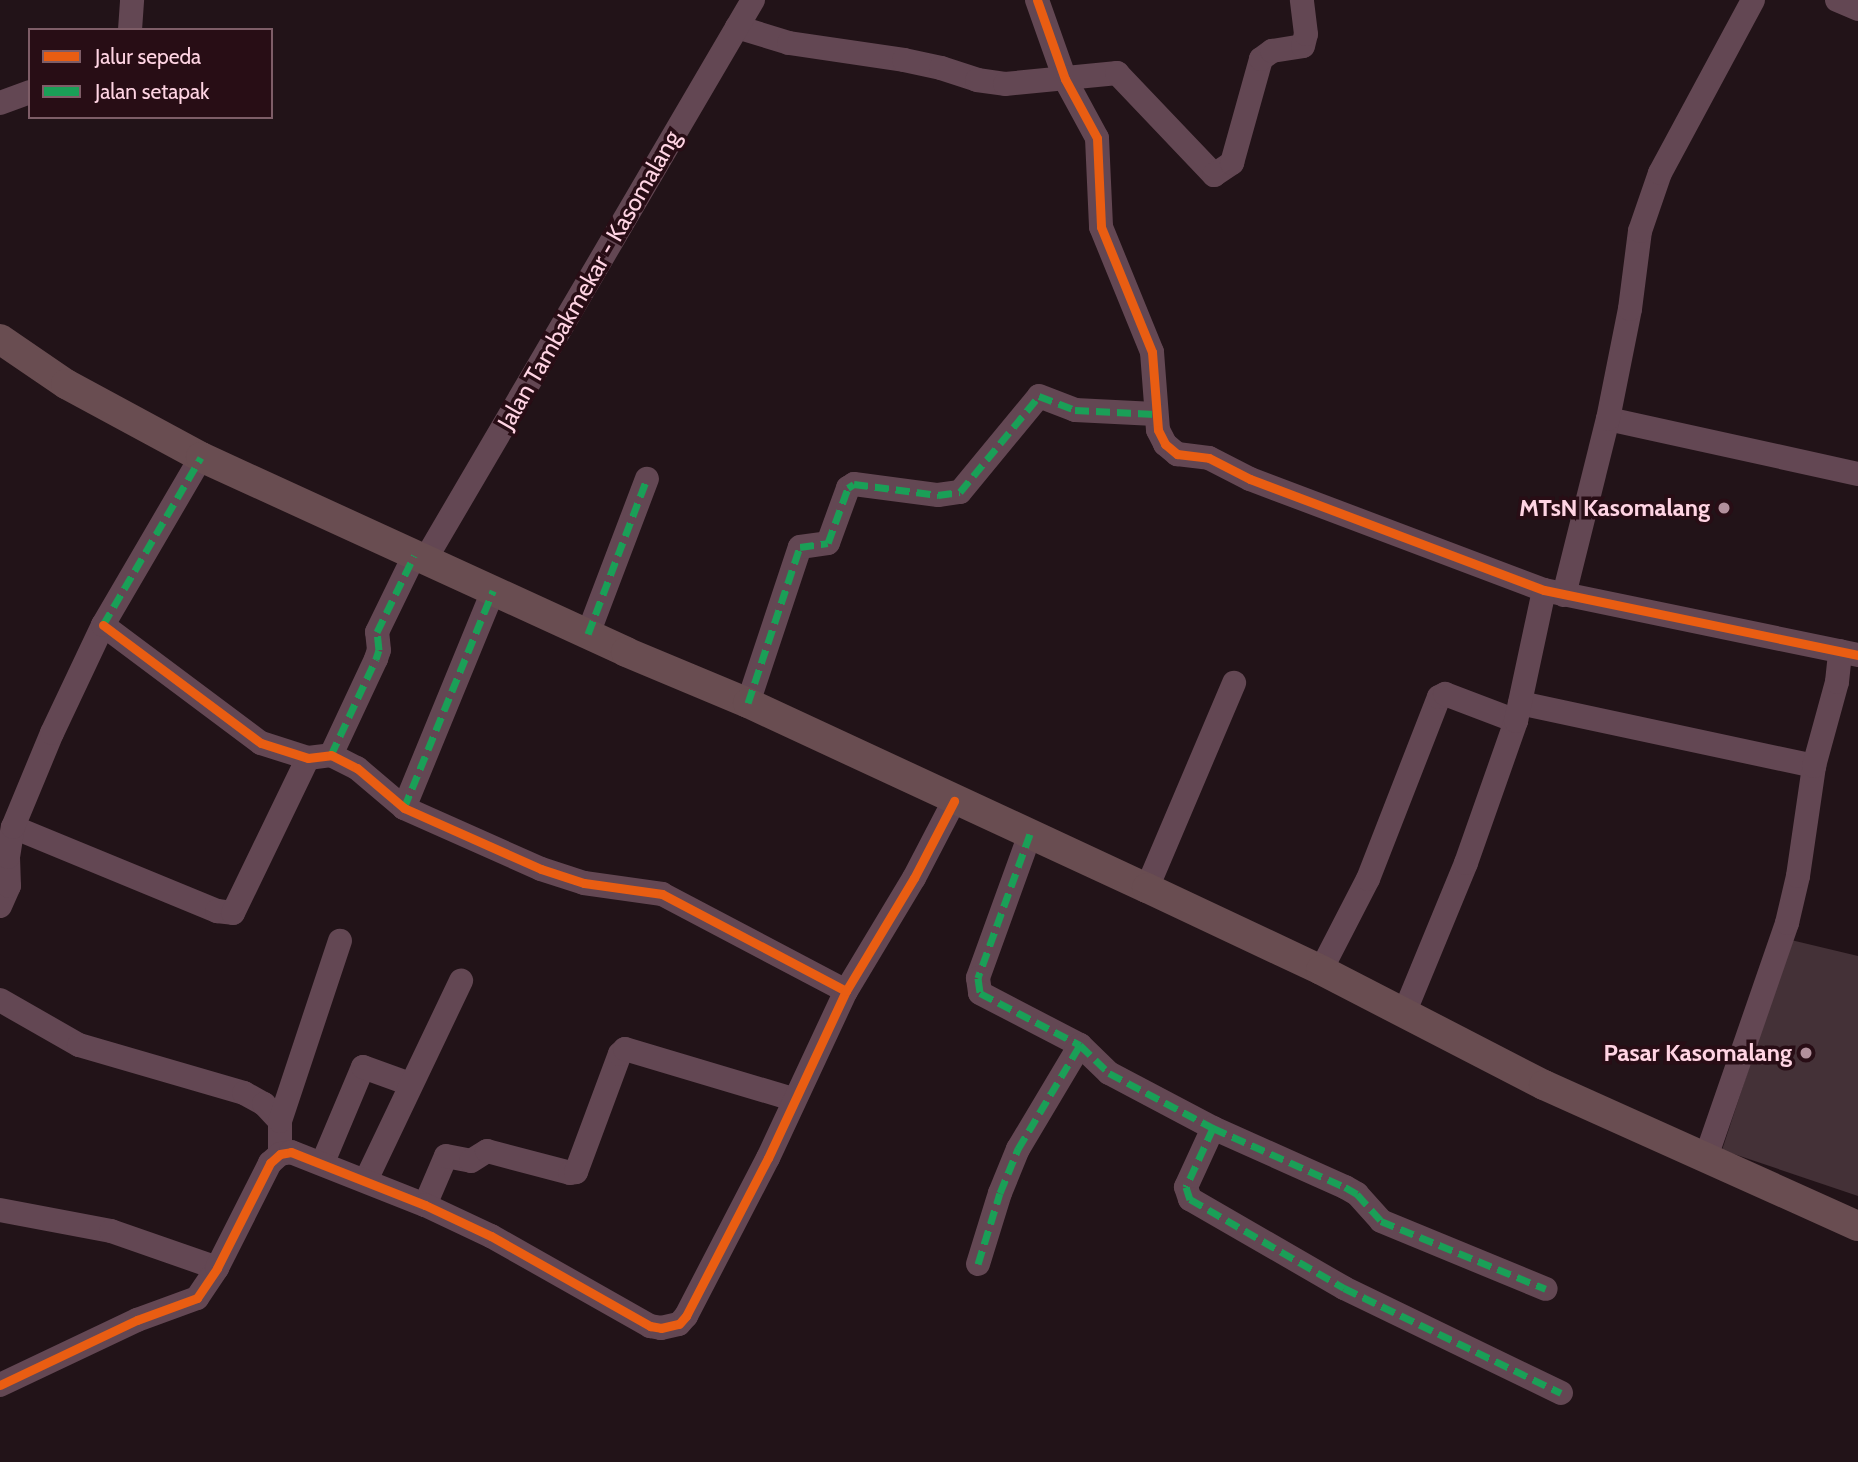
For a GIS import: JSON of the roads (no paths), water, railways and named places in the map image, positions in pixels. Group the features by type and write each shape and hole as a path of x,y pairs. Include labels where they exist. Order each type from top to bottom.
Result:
{"main road":[{"path":"0,339 66,384 201,457 419,558 748,703 1147,888 1405,1011 1544,1084 1858,1226"}],"street":[{"path":"130,28 132,0"},
{"name":"Jalan Tambakmekar - Kasomalang","path":"13,827 217,911 233,913 378,654 377,632 419,558 753,0"},
{"path":"1037,0 1065,79 1097,138 1101,227 1152,352 1155,414 1165,444 1177,454 1209,458 1250,479 1554,592 1849,653 1837,682 1814,766 1798,876 1787,923 1706,1157"},
{"path":"737,27 789,43 941,68 977,80 1005,84 1117,73 1214,175 1232,163 1261,59 1272,51 1303,46 1306,34 1302,0"},
{"path":"1405,1011 1466,863 1518,712 1608,419 1630,309 1640,231 1660,173 1753,0"},
{"path":"1838,0 1858,9"},
{"path":"0,103 28,93"},
{"path":"748,703 800,547 803,544 828,543 848,488 854,484 939,495 960,492 1039,397 1075,410 1155,414"},
{"path":"1608,419 1858,474"},
{"path":"0,906 9,886 8,857 13,827 103,625 201,457"},
{"path":"588,634 647,479"},
{"path":"404,808 493,591"},
{"path":"103,625 247,734 276,749 357,768 404,808 560,877 662,894 846,990"},
{"path":"1147,888 1234,683"},
{"path":"1321,970 1368,879 1439,697 1449,696 1518,712 1814,766"},
{"path":"280,1154 300,1153 425,1205 535,1258 650,1326 670,1326 686,1316 768,1158 793,1099 846,990 914,878 954,800"},
{"path":"1030,834 977,986 981,993 1080,1045 1109,1073 1213,1128 1345,1186 1357,1194 1381,1221 1546,1289"},
{"path":"0,1385 137,1320 185,1305 202,1292 266,1171 280,1154 280,1121 340,941"},
{"path":"366,1180 461,981"},
{"path":"0,1000 79,1045 244,1093 264,1104 280,1121"},
{"path":"978,1264 995,1206 1018,1149 1080,1045"},
{"path":"425,1205 447,1156 471,1161 487,1151 570,1173 576,1172 620,1054 625,1049 793,1099"},
{"path":"323,1162 363,1066 410,1084"},
{"path":"1213,1128 1186,1186 1190,1199 1352,1292 1561,1392"},
{"path":"0,1210 111,1231 217,1268"}],"place":[{"name":"MTsN Kasomalang","path":"1724,508"},
{"name":"Pasar Kasomalang","path":"1806,1053"}]}
